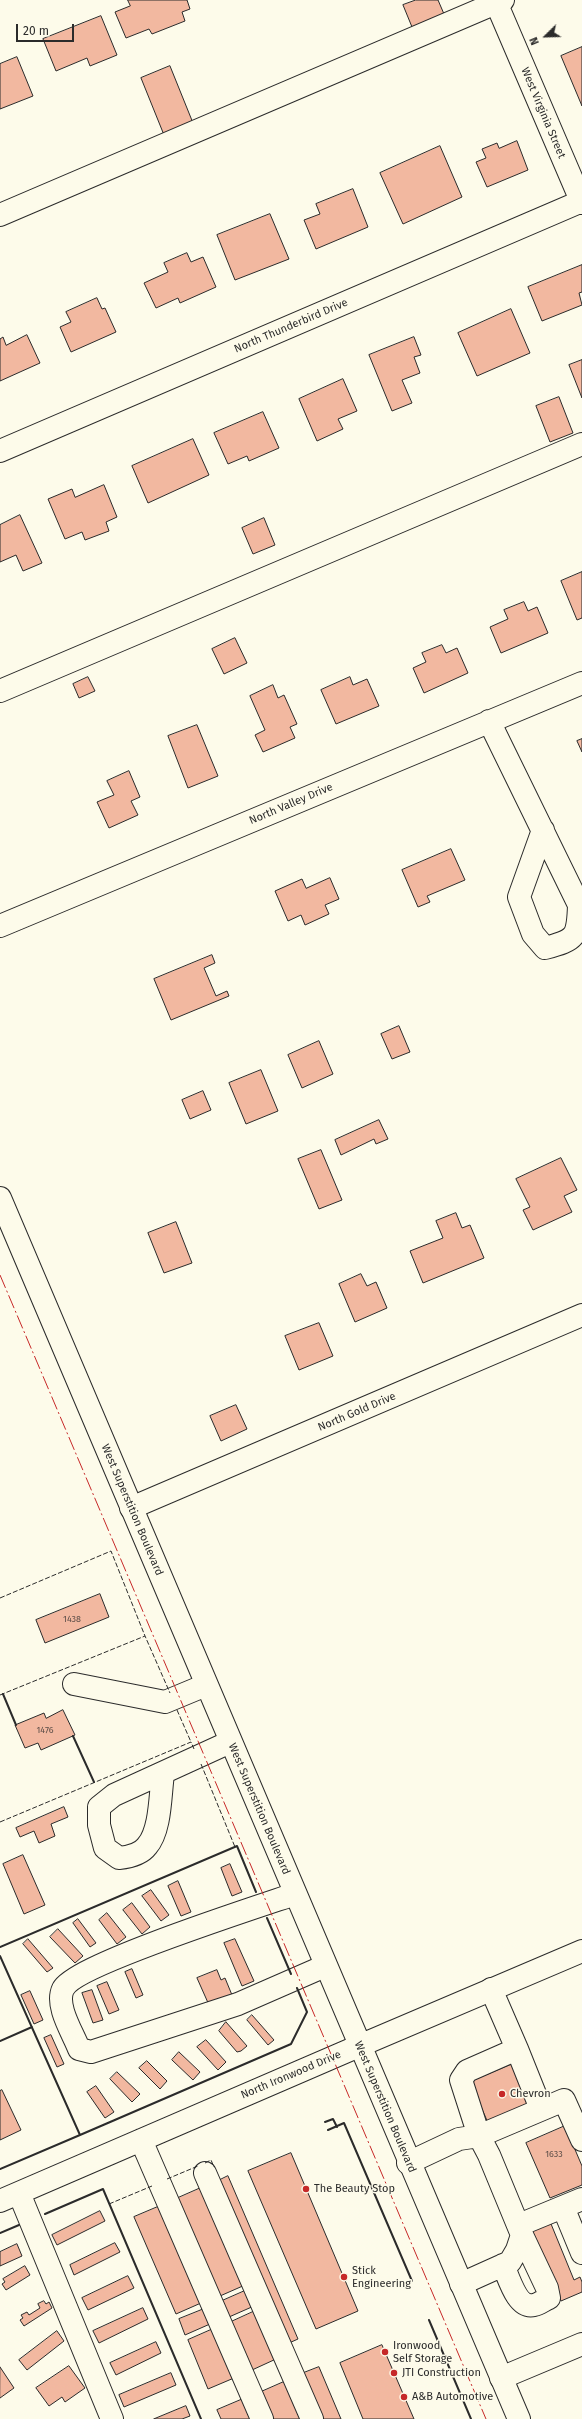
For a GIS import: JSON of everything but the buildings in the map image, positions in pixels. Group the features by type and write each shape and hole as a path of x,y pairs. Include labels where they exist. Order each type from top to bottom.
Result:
{"street":[{"name":"West Virginia Street","path":"498,1 582,202"},
{"path":"0,215 498,1"},
{"name":"North Thunderbird Drive","path":"0,451 582,202"},
{"path":"0,691 582,444"},
{"name":"North Valley Drive","path":"0,926 582,683"},
{"path":"489,722 543,830"},
{"name":"West Superstition Boulevard","path":"0,1198 408,2163 519,2419"},
{"name":"North Gold Drive","path":"131,1508 582,1315"},
{"path":"74,1684 165,1702 206,1686"},
{"path":"163,1774 230,1742"},
{"path":"295,1894 155,1943 77,1976 63,1988 60,2003 79,2049 91,2052 238,2004 325,1966"},
{"name":"North Ironwood Drive","path":"10,2197 582,1951"},
{"path":"491,1989 541,2109"},
{"path":"503,2265 520,2300 525,2305 534,2305 549,2298 547,2288 479,2136 461,2080 467,2071 517,2049"},
{"path":"408,2163 459,2139 479,2136 564,2100 582,2140"},
{"path":"141,2140 262,2419"},
{"path":"205,2173 312,2419"},
{"path":"10,2197 112,2419"},
{"path":"520,2230 573,2203 582,2253"},
{"path":"461,2284 510,2262 517,2250 520,2230"},
{"path":"501,2378 582,2344"}],"fence":[{"path":"0,1598 111,1551 145,1636"},
{"path":"0,1695 145,1636 170,1693"},
{"path":"177,1710 191,1742"},
{"path":"0,1822 191,1742 194,1749"},
{"path":"201,1764 235,1847"},
{"path":"205,2163 211,2160 214,2167"},
{"path":"167,2179 198,2166"},
{"path":"109,2204 152,2186"}],"wall":[{"path":"3,1694 16,1725"},
{"path":"73,1736 94,1782"},
{"path":"0,1947 237,1846 256,1892"},
{"path":"267,1918 291,1974"},
{"path":"0,1956 80,2135 291,2044 307,2012 297,1988"},
{"path":"0,2041 32,2027"},
{"path":"325,2122 333,2119 337,2127"},
{"path":"328,2130 344,2123 412,2281"},
{"path":"0,2169 80,2135"},
{"path":"45,2214 103,2189 201,2419"},
{"path":"0,2233 19,2225"},
{"path":"429,2320 471,2419"}],"power":[{"path":"0,1275 486,2419"}],"place":[{"name":"Chevron","path":"502,2094"},
{"name":"The Beauty Stop","path":"306,2189"},
{"name":"Stick Engineering","path":"344,2277"},
{"name":"Ironwood Self Storage","path":"385,2352"},
{"name":"JTI Construction","path":"394,2373"},
{"name":"A&B Automotive","path":"404,2397"}]}
